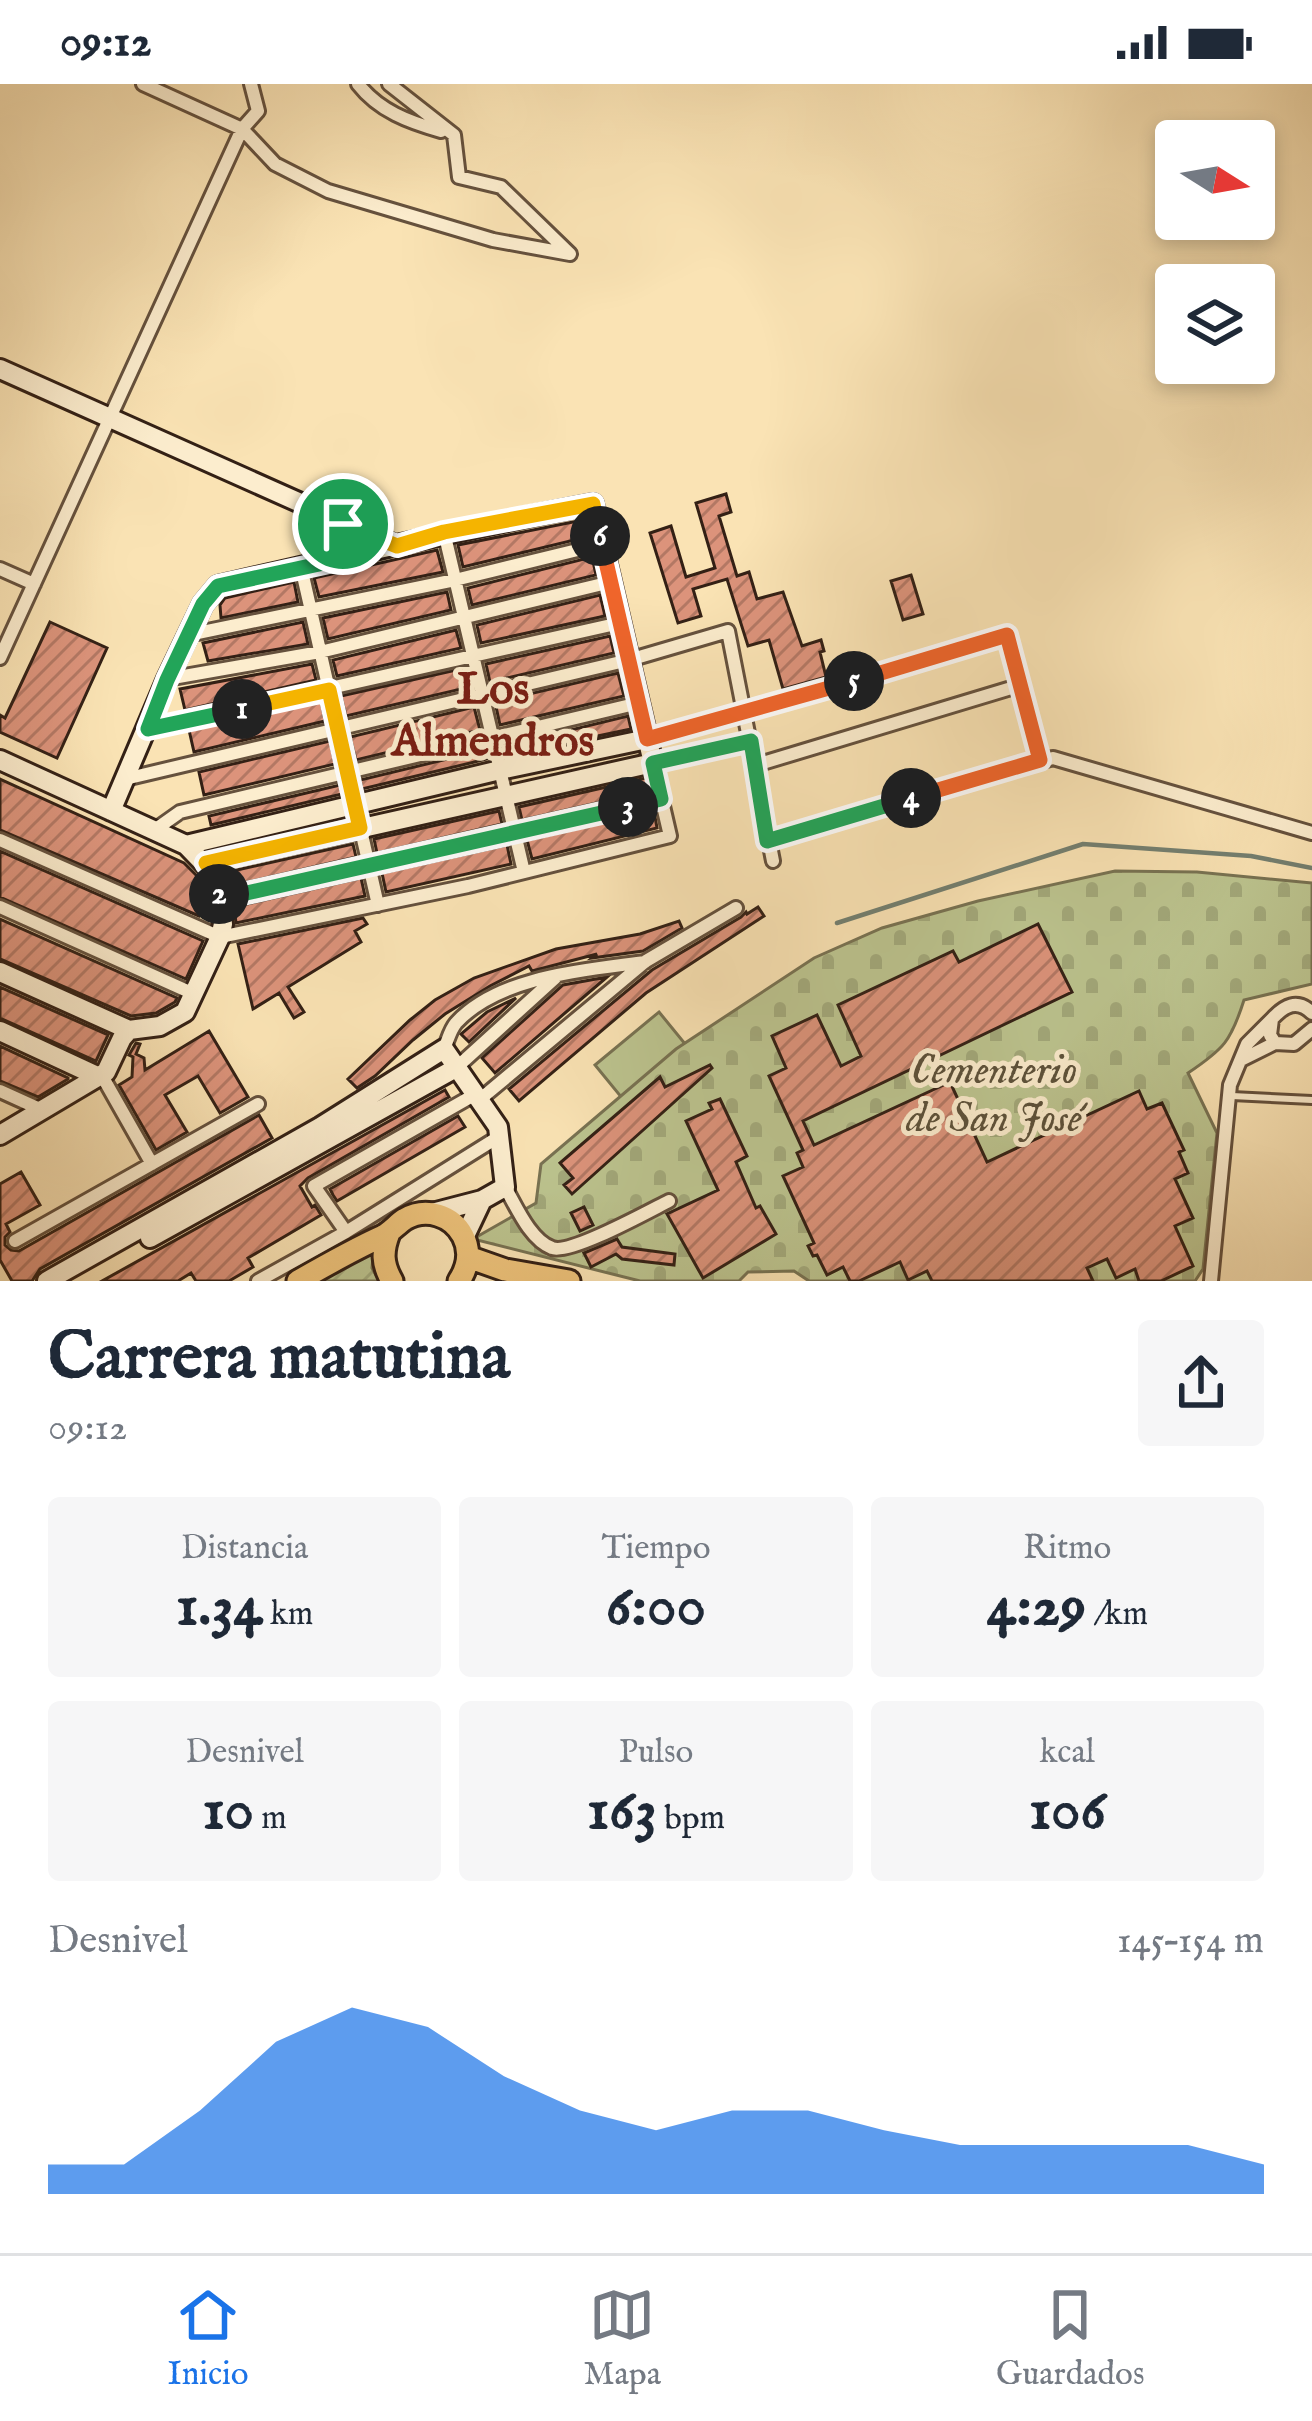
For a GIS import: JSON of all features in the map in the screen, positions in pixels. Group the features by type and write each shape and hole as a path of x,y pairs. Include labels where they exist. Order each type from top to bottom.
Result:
{"main road":[{"path":"392,1281 383,1264 389,1233 400,1221 432,1213 457,1226 466,1248 465,1271 459,1281"},
{"path":"298,1281 389,1233"},
{"path":"466,1248 505,1270 569,1281"}],"street":[{"path":"142,84 242,128 275,164 328,191 494,240 570,254 501,188 459,177 454,135 389,84"},
{"path":"0,658 242,128 259,111 251,84"},
{"path":"358,84 370,100 409,122 454,135"},
{"path":"0,369 397,546"},
{"path":"0,839 220,937 670,836 593,504 444,532 218,586 188,635 111,811"},
{"path":"343,524 347,558"},
{"path":"444,532 524,872"},
{"path":"188,635 455,580 602,544"},
{"path":"301,567 378,905"},
{"path":"0,569 34,584"},
{"path":"167,680 465,620 611,582"},
{"path":"148,729 620,623"},
{"path":"125,779 629,660 728,631 772,861"},
{"path":"186,845 647,739 1007,635 1040,760"},
{"path":"756,765 1021,685"},
{"path":"158,833 180,812 639,703"},
{"path":"206,863 751,741"},
{"path":"767,841 1053,758 1312,833"},
{"path":"0,760 186,845 215,875 223,924 184,1012 160,1026 129,1030 0,972"},
{"path":"220,899 661,799"},
{"path":"0,907 194,994"},
{"path":"346,1232 314,1186 501,1085 646,962 736,908"},
{"path":"47,1281 320,1127 444,1048 453,1026 486,999 561,974 646,962"},
{"path":"72,1281 456,1068 561,974"},
{"path":"1211,1281 1230,1085 1247,1044 1280,1010 1312,1001"},
{"path":"1295,1003 1312,1012"},
{"path":"1272,1019 1270,1035 1275,1043"},
{"path":"1240,1060 1275,1043 1294,1044 1312,1029"},
{"path":"0,1135 106,1072 129,1030"},
{"path":"0,1031 99,1075 152,1164"},
{"path":"444,1048 498,1127 505,1187 532,1231 550,1248 579,1244 669,1201"},
{"path":"0,1091 42,1110"},
{"path":"15,1241 258,1103"},
{"path":"258,1281 500,1136"},
{"path":"432,1213 482,1200 505,1187"},
{"path":"466,1248 482,1200"}],"lane":[{"path":"1228,1095 1312,1100"}],"green space":[{"name":"Cementerio de San José","path":"1115,871 1197,872 1312,883 1312,984 1244,1000 1225,1043 1188,1073 1217,1133 1203,1269 1195,1281 809,1281 794,1271 748,1272 739,1281 640,1281 473,1239 536,1203 541,1164 676,1049 814,958 882,928"},
{"path":"659,1012 686,1045 622,1098 595,1065"},
{"path":"374,1246 372,1268 379,1281 312,1281"}],"building":[{"path":"726,494 731,512 719,516 737,576 749,572 757,599 783,592 802,646 821,640 826,677 783,689 769,640 748,646 727,579 693,589 701,616 678,623 650,533 671,526 686,577 715,568 696,503"},
{"path":"583,520 587,537 463,567 458,545"},
{"path":"437,550 443,572 319,597 314,578"},
{"path":"592,557 596,575 472,605 468,588"},
{"path":"911,575 923,614 903,620 891,581"},
{"path":"294,582 298,602 221,618 225,598"},
{"path":"447,592 451,610 328,639 323,618"},
{"path":"600,595 605,616 481,643 477,625"},
{"path":"50,622 107,648 57,758 0,732 0,715 5,718"},
{"path":"303,622 308,644 208,661 203,643"},
{"path":"456,630 461,648 337,676 333,660"},
{"path":"610,636 614,653 490,682 486,664"},
{"path":"312,664 316,680 185,710 180,689"},
{"path":"465,668 470,687 346,716 341,696"},
{"path":"618,673 624,696 500,725 495,702"},
{"path":"321,701 325,721 194,752 189,730"},
{"path":"474,707 480,730 356,760 350,737"},
{"path":"628,716 631,729 507,755 505,746"},
{"path":"330,741 335,764 204,795 199,772"},
{"path":"485,750 487,759 362,789 360,780"},
{"path":"646,778 649,791 522,820 519,807"},
{"path":"0,779 184,863 202,881 208,914 202,911 199,916 0,830"},
{"path":"340,785 342,794 211,825 209,816"},
{"path":"499,811 502,824 377,853 374,839"},
{"path":"654,811 657,828 532,859 527,840"},
{"path":"353,844 356,857 230,886 228,872"},
{"path":"507,845 511,864 386,892 382,873"},
{"path":"0,851 203,941 186,979 0,897"},
{"path":"361,878 365,896 236,923 234,907"},
{"path":"758,907 764,916 646,993 519,1101 509,1089 652,970"},
{"path":"363,918 367,924 355,931 361,942 288,987 304,1012 294,1018 279,993 253,1009 238,944"},
{"path":"0,919 177,998 156,1013 131,1016 0,959"},
{"path":"679,921 682,928 643,951 592,958 597,954 532,971 529,966 445,1014 357,1088 348,1079 410,1020 474,978 556,949 640,934"},
{"path":"1038,924 1072,992 803,1121 814,1145 950,1082 987,1162 1139,1091 1147,1109 1162,1103 1184,1150 1179,1152 1188,1173 1175,1179 1193,1218 1175,1226 1193,1266 1161,1281 1139,1281 1135,1269 1116,1278 1107,1259 1087,1268 1093,1281 932,1281 927,1271 908,1280 900,1262 859,1281 850,1281 843,1267 827,1275 808,1246 814,1243 783,1176 803,1167 797,1153 803,1150 769,1076 786,1068 772,1036 817,1015 841,1066 861,1056 838,1005 953,951 959,962"},
{"path":"607,977 495,1073 482,1058 563,985"},
{"path":"0,987 108,1035 96,1061 0,1018"},
{"path":"516,998 469,1042 461,1034 487,1012"},
{"path":"209,1031 248,1097 220,1113 198,1076 165,1095 187,1132 156,1150 119,1085 132,1077 133,1057 129,1055 140,1044 136,1054 144,1058 145,1070"},
{"path":"0,1046 68,1079 38,1097 0,1081"},
{"path":"710,1065 572,1194 564,1185 573,1178 560,1163 660,1077 665,1087"},
{"path":"445,1090 449,1097 308,1178 300,1186 321,1215 248,1258 253,1267 229,1281 196,1281 191,1273 178,1281 102,1281"},
{"path":"720,1099 747,1156 736,1162 756,1208 760,1206 776,1234 703,1278 667,1214 718,1190 686,1121 712,1109 709,1103"},
{"path":"259,1115 272,1138 40,1269 32,1281 12,1281 0,1260 0,1184 21,1172 40,1205 6,1224 10,1232 5,1245 19,1251"},
{"path":"458,1116 465,1127 337,1201 333,1195 330,1189"},
{"path":"584,1207 593,1225 580,1231 571,1213"},
{"path":"617,1239 622,1247 675,1254 674,1265 622,1259 616,1254 591,1267 584,1253"}],"waterway":[{"path":"837,923 1083,844 1251,856 1312,868"}],"district":[{"name":"Los Almendros","path":"493,713"}],"route":[{"path":"593,504 647,739 1007,635 1040,760 767,841 751,741 653,763 661,799 220,899 215,875 206,863 360,828 329,690 148,729 203,604 218,586 347,558 343,524 397,546 444,532 593,504"}]}
